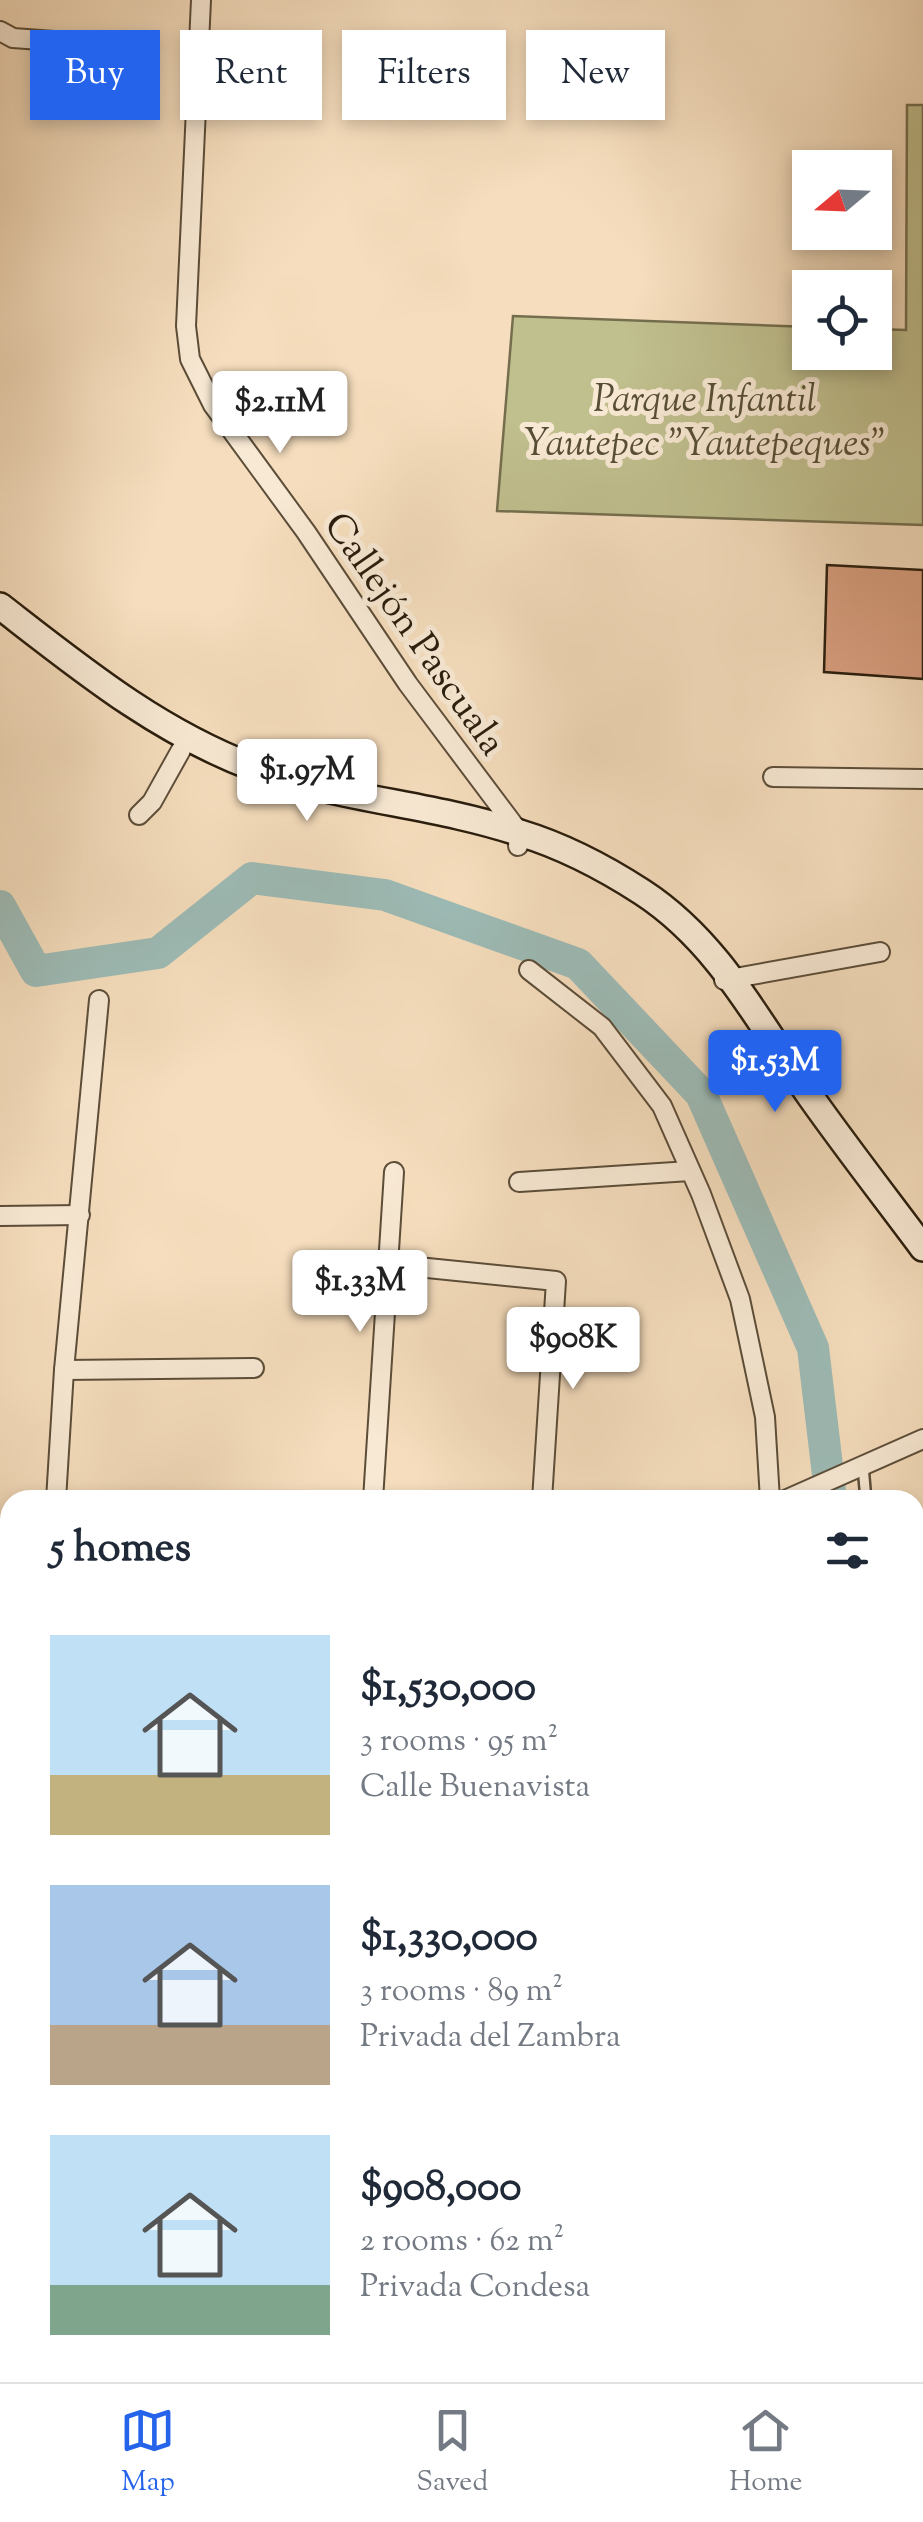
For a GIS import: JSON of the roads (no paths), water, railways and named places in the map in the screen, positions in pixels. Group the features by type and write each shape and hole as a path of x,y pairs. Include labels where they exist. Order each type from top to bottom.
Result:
{"main road":[{"path":"0,606 182,750 255,774"},
{"path":"0,626 149,724 294,792 519,839 579,869 673,925 726,980 923,1248"},
{"path":"726,980 804,1110 923,1266"}],"street":[{"name":"Callejón Pascuala","path":"201,0 186,326 190,359 213,405 519,839"},
{"path":"0,31 12,38 30,39"},
{"path":"139,815 152,802 182,750"},
{"path":"774,777 923,779"},
{"path":"726,980 880,952"},
{"path":"528,970 602,1027 662,1106 740,1300 765,1417 769,1490"},
{"path":"57,1490 99,1000"},
{"path":"520,1182 690,1171"},
{"path":"374,1490 394,1172"},
{"path":"0,1216 80,1215"},
{"path":"388,1264 556,1281 543,1490"},
{"path":"64,1370 254,1368"},
{"path":"808,1490 923,1439"}],"lane":[{"path":"863,1466 865,1490"}],"waterway":[{"path":"0,906 36,971 158,953 252,878 385,895 578,964 701,1094 813,1348 830,1490"}],"park label":[{"name":"Parque Infantil Yautepec \"Yautepeques\"","path":"705,420"}]}
